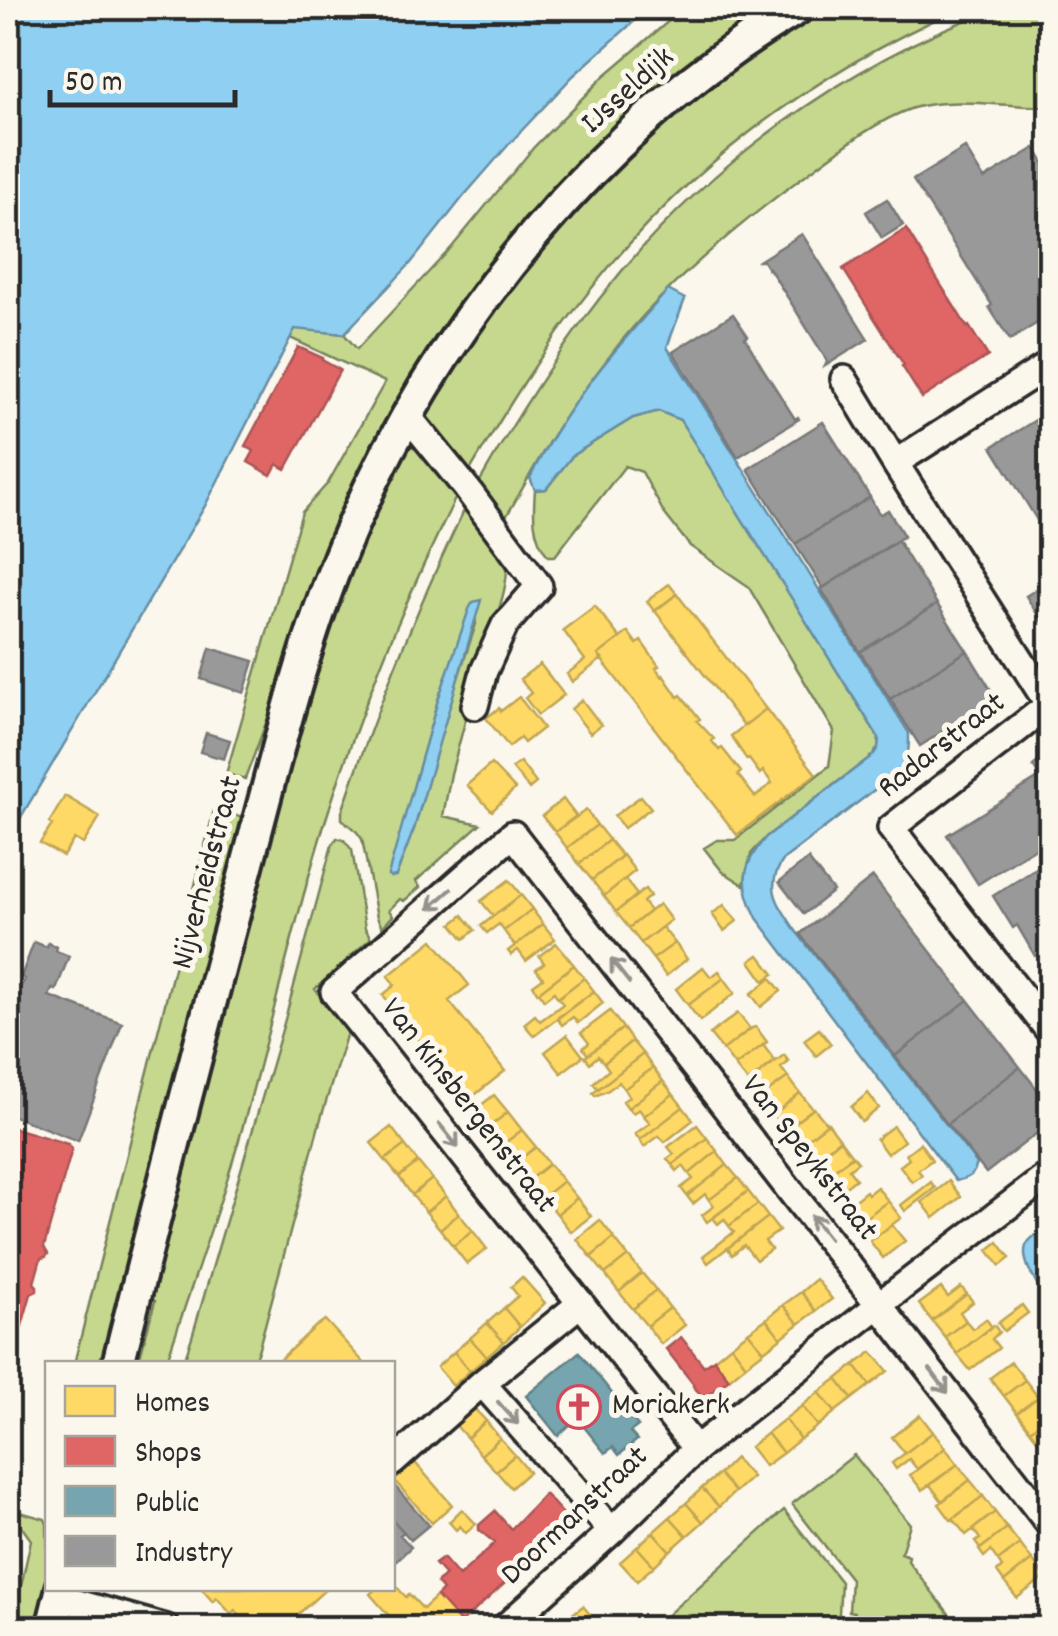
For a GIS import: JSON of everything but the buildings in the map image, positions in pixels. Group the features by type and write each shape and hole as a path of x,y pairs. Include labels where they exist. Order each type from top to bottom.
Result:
{"street":[{"name":"IJsseldijk","path":"523,249 590,174 661,106 737,46 798,8"},
{"name":"Nijverheidstraat","path":"119,1361 201,1033 303,664 329,586 353,525 408,415 454,341 523,249"},
{"path":"895,464 1050,364"},
{"path":"844,379 1050,705"},
{"path":"408,415 539,586 505,626 484,671 475,706"},
{"name":"Radarstraat","path":"1050,705 891,828 1050,1032"},
{"name":"Van Kinsbergenstraat","path":"513,834 334,992 696,1449"},
{"name":"Van Speykstraat","path":"513,834 1050,1525"},
{"name":"Doormanstraat","path":"514,1625 696,1449 1050,1174"},
{"path":"395,1460 581,1303"},
{"path":"482,1383 612,1531"},
{"path":"52,1628 61,1593 166,1628"}],"green space":[{"path":"684,8 766,8 664,88 459,309 402,394 354,489 245,779 226,774 302,512 328,483 385,382 290,338 295,328 344,334 357,349 452,247 534,147 604,76"},
{"path":"825,8 961,8 907,33 806,92 713,162 670,201 573,312 465,479 424,422 424,411 502,292 584,198 662,123 729,69"},
{"path":"997,8 1050,8 1050,107 962,102 913,108 856,138 779,195 702,258 633,328 559,426 501,525 475,490 566,344 639,251 729,164 831,90 940,31"},
{"path":"659,411 681,420 879,738 873,755 766,837 751,854 744,885 722,871 704,848 717,840 735,840 829,766 834,731 748,586 690,546 664,513 642,472 625,466 555,556 548,556 535,525 535,490 546,489 573,455 633,418"},
{"path":"413,443 422,446 460,489 403,610 340,776 300,906 230,1170 167,1361 139,1361 155,1301 145,1294 272,820 344,579 404,447"},
{"path":"469,500 506,560 499,608 465,695 471,699 443,816 480,824 416,881 420,887 389,910 393,916 382,927 362,839 342,819 342,812 400,654","holes":["473,602 476,624 414,829 391,877 438,700"]},
{"path":"223,809 253,824 109,1361 75,1361 214,810"},
{"path":"337,838 352,850 365,928 371,938 315,989 348,1029 258,1351 254,1361 184,1361 284,1023"},
{"path":"854,1455 910,1524 901,1553 909,1556 908,1561 960,1628 853,1628 854,1612 849,1611 851,1579 792,1504"},
{"path":"9,1509 45,1519 47,1591 38,1628 12,1628 31,1540"},
{"path":"784,1510 841,1582 838,1628 655,1626"}],"water":[{"path":"8,8 649,8 573,76 510,143 411,263 344,334 295,329 205,506 8,839"},
{"path":"668,290 685,299 667,347 909,733 908,754 899,771 784,859 775,879 776,896 796,931 977,1164 964,1179 956,1181 757,918 746,885 748,866 766,837 873,755 879,738 680,420 659,411 633,418 573,455 546,489 535,490 530,478 575,403"},
{"path":"481,600 414,829 396,876 391,877 388,875 438,700 469,609 473,602"},
{"path":"1050,1225 1050,1303 1025,1256 1029,1241"}],"place":[{"name":"Moriakerk","path":"579,1407"}]}
